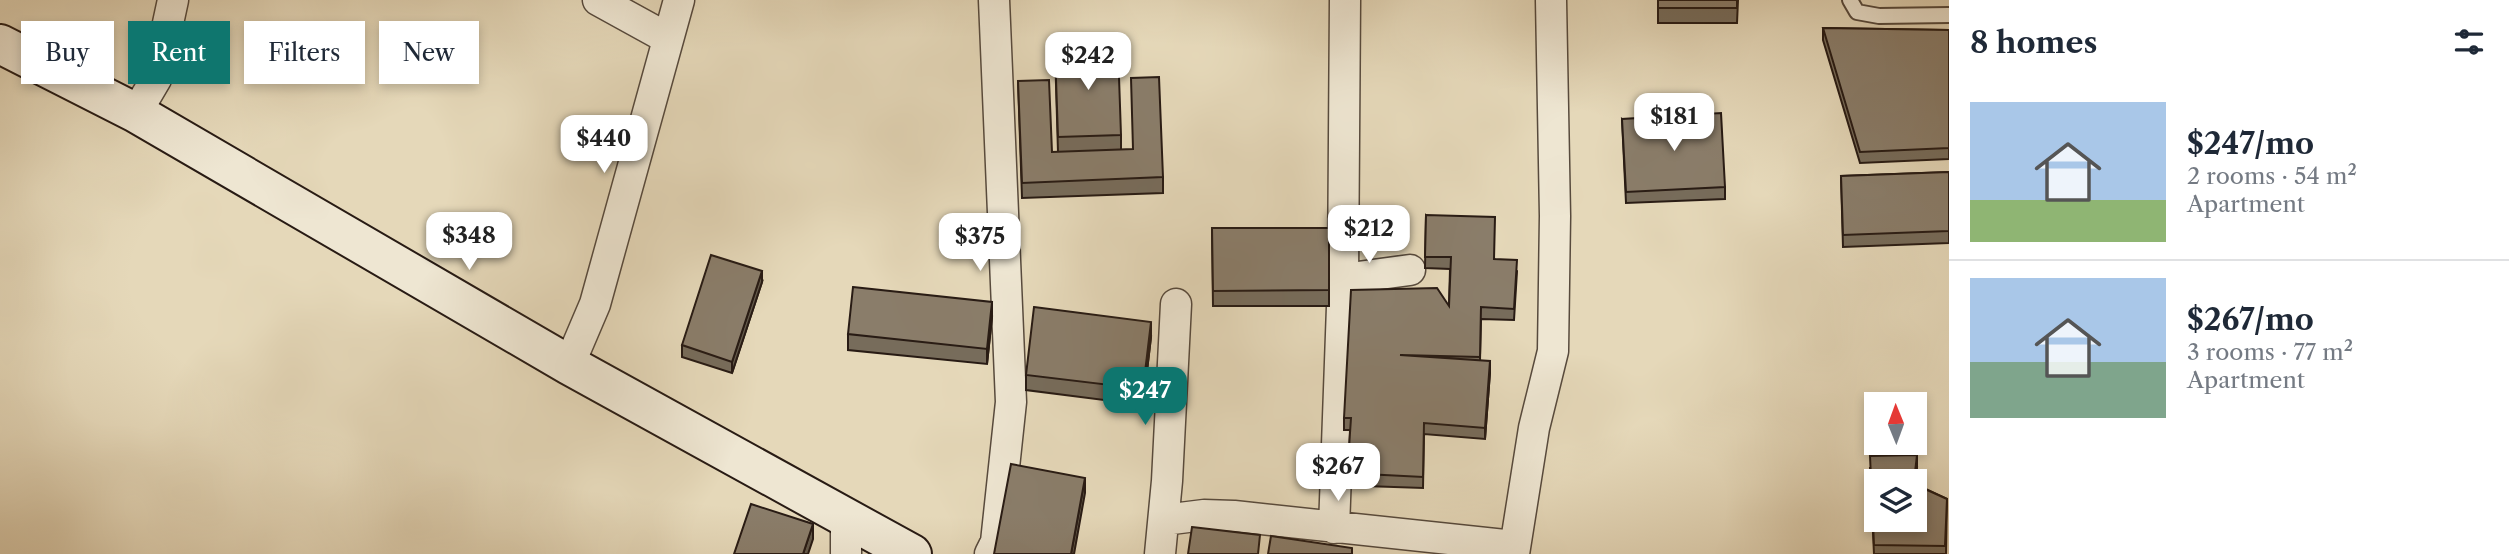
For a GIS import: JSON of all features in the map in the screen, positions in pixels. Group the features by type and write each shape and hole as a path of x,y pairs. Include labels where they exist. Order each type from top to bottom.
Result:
{"street":[{"path":"136,113 156,79 173,0"},
{"path":"598,0 667,38"},
{"path":"569,365 594,304 667,38 680,0"},
{"path":"990,554 996,542 1011,402 995,0"},
{"path":"1334,528 1343,279 1345,0"},
{"path":"1164,520 1204,515 1514,550 1534,428 1553,351 1555,216 1551,0"},
{"path":"0,44 136,113 569,365 912,554"},
{"path":"1343,279 1410,270"},
{"path":"1160,554 1176,304"},
{"path":"846,517 846,554"}],"lane":[{"path":"1850,0 1857,12 1879,16 1949,15"}],"building":[{"path":"1658,0 1737,0 1737,8 1658,8"},
{"path":"1823,28 1949,30 1949,148 1860,152"},
{"path":"1118,48 1121,135 1058,137 1055,50"},
{"path":"1159,77 1163,177 1022,183 1018,81 1049,80 1052,152 1133,149 1131,78"},
{"path":"1721,113 1725,187 1626,192 1622,119"},
{"path":"1949,172 1949,231 1843,235 1841,176"},
{"path":"1426,215 1495,217 1494,259 1517,260 1514,309 1481,307 1480,357 1400,355 1490,361 1485,428 1424,423 1423,477 1365,474 1366,449 1349,448 1351,418 1344,418 1351,290 1437,288 1449,306 1451,257 1425,257"},
{"path":"1212,228 1329,228 1329,290 1213,291"},
{"path":"711,255 762,271 732,362 682,345"},
{"path":"853,287 992,302 987,349 848,334"},
{"path":"1034,307 1151,322 1143,389 1026,375"},
{"path":"1917,455 1915,469 1871,469 1870,456"},
{"path":"1011,464 1085,478 1071,554 994,554"},
{"path":"1927,490 1947,499 1945,546 1874,545 1873,532 1927,532"},
{"path":"751,504 813,524 803,554 734,554"},
{"path":"1192,527 1260,535 1258,554 1188,554"},
{"path":"1271,536 1352,548 1352,554 1268,554"}]}
